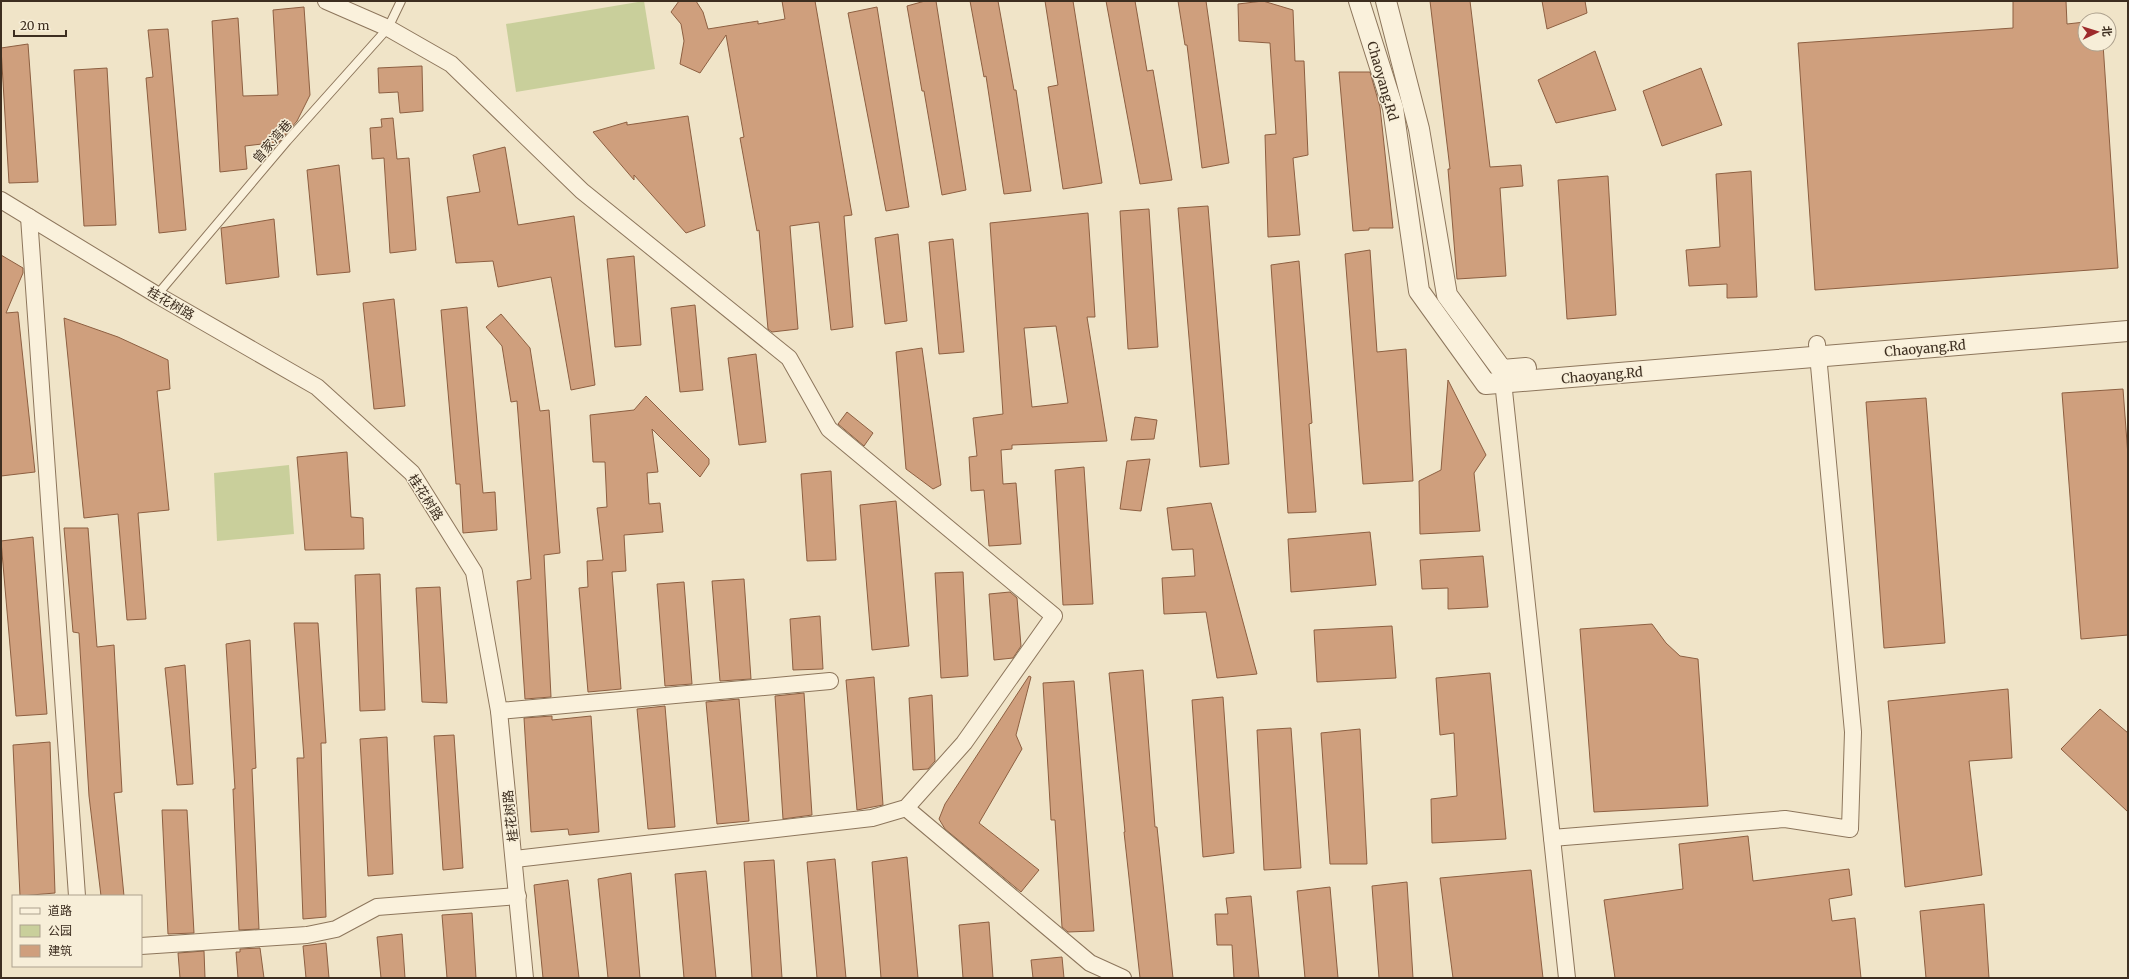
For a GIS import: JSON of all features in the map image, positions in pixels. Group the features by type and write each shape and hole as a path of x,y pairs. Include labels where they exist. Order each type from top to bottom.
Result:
{"street":[{"path":"326,1 388,28 451,64 582,191 789,358 829,429 1054,616 964,743 906,808 872,818 515,859"},
{"name":"Chaoyang.Rd","path":"1359,1 1393,108 1419,291 1486,384 1503,376 1818,351 2128,331"},
{"name":"Chaoyang.Rd","path":"1386,1 1419,129 1447,295 1503,376"},
{"name":"桂花树路","path":"1,200 157,295 317,387 412,473 474,572 499,711 515,859 525,978"},
{"path":"29,218 77,895"},
{"name":"Chaoyang.Rd","path":"1818,351 2128,317"},
{"path":"1552,838 1785,819 1850,829 1853,732 1818,351"},
{"path":"1503,376 1567,978"},
{"path":"499,711 830,681"},
{"path":"906,808 1090,963 1123,978"},
{"path":"142,946 307,935 336,929 377,907 518,896"}],"lane":[{"name":"曾家湾巷","path":"157,295 267,165 388,28 401,1"}],"green space":[{"path":"644,1 655,69 516,92 506,24"},
{"path":"289,465 294,534 217,541 214,473"}],"building":[{"path":"679,1 696,1 703,12 708,29 758,21 758,24 785,19 782,1 815,1 852,215 844,216 853,327 831,330 819,222 790,226 798,329 772,332 768,329 759,230 757,231 740,138 744,137 726,35 700,73 680,64 684,41 681,24 671,12"},
{"path":"925,1 936,1 966,190 942,195 924,91 922,91 907,6"},
{"path":"970,1 998,1 1014,90 1016,90 1031,191 1004,194 986,76 984,77"},
{"path":"1045,1 1073,1 1102,183 1063,189 1048,87 1058,85"},
{"path":"1106,1 1135,1 1147,71 1153,70 1172,180 1140,184"},
{"path":"1178,1 1206,1 1229,163 1202,168 1187,45 1185,45"},
{"path":"1263,1 1293,10 1295,61 1304,61 1308,155 1293,158 1300,235 1268,237 1265,135 1276,134 1270,43 1239,41 1238,4"},
{"path":"1430,1 1470,1 1490,167 1521,165 1523,186 1500,188 1506,276 1457,279 1448,169 1450,169"},
{"path":"1542,1 1585,1 1587,13 1547,29"},
{"path":"2013,1 2066,1 2067,24 2077,23 2077,52 2104,52 2118,268 1815,290 1798,43 2013,28"},
{"path":"304,7 310,95 297,121 279,142 245,146 247,169 220,172 212,21 238,18 243,96 278,95 273,10"},
{"path":"877,7 909,207 886,211 848,13"},
{"path":"168,29 186,230 159,233 146,78 153,77 148,30"},
{"path":"28,44 38,182 9,183 1,48"},
{"path":"1595,51 1616,110 1556,123 1538,80"},
{"path":"422,66 423,111 400,113 398,92 379,93 378,68"},
{"path":"107,68 116,225 84,226 74,70"},
{"path":"1701,68 1722,125 1662,146 1643,91"},
{"path":"1339,72 1370,72 1380,107 1393,228 1369,228 1369,230 1353,231"},
{"path":"688,116 705,226 686,233 634,175 634,180 593,132 627,122 627,125"},
{"path":"393,118 397,159 409,158 416,250 390,253 384,158 372,159 370,128 382,127 381,119"},
{"path":"505,147 518,225 574,216 595,385 571,390 551,277 498,287 493,261 456,263 447,197 480,192 473,155"},
{"path":"339,165 350,272 317,275 307,170"},
{"path":"1751,171 1757,297 1727,298 1727,284 1689,286 1686,250 1720,247 1716,174"},
{"path":"1608,176 1616,315 1567,319 1558,180"},
{"path":"1208,206 1229,464 1200,467 1178,208"},
{"path":"1149,209 1158,347 1128,349 1120,211"},
{"path":"1088,213 1095,317 1087,317 1107,441 1012,445 1012,449 1001,450 1003,484 1016,483 1021,544 989,546 984,490 971,491 969,457 977,456 973,418 1003,414 990,223","holes":["1056,326 1068,403 1032,407 1024,328"]},
{"path":"274,219 279,277 226,284 221,228"},
{"path":"898,234 907,321 885,324 875,238"},
{"path":"953,239 964,352 939,354 929,242"},
{"path":"1370,250 1377,352 1406,349 1413,481 1363,484 1345,254"},
{"path":"1,255 23,268 23,273 6,313 18,312 35,472 1,476"},
{"path":"634,256 641,345 615,347 607,259"},
{"path":"1299,261 1312,423 1309,424 1316,512 1288,513 1271,265"},
{"path":"394,299 405,406 374,409 363,303"},
{"path":"695,305 703,390 680,392 671,308"},
{"path":"467,307 483,493 495,492 497,530 463,533 460,484 456,484 441,310"},
{"path":"501,314 530,348 540,411 549,410 560,553 544,555 551,697 525,699 517,581 531,579 517,401 511,402 502,346 486,327"},
{"path":"64,318 118,337 168,360 170,389 157,391 169,510 138,513 146,619 127,620 118,514 84,518"},
{"path":"922,348 941,485 933,489 906,469 896,352"},
{"path":"756,354 766,442 739,445 728,358"},
{"path":"1448,380 1486,455 1474,473 1480,531 1420,534 1419,481 1441,470"},
{"path":"2123,389 2128,456 2128,635 2081,639 2062,393"},
{"path":"646,396 709,459 709,464 700,477 652,429 658,472 647,473 649,504 660,503 663,532 624,535 626,571 612,572 621,689 588,692 579,588 588,587 587,561 603,560 597,508 607,507 605,462 593,462 590,415 634,410"},
{"path":"1926,398 1945,643 1884,648 1866,402"},
{"path":"847,412 873,433 864,446 838,424"},
{"path":"1135,417 1157,420 1154,439 1131,440"},
{"path":"347,452 351,517 363,518 364,549 305,550 297,457"},
{"path":"1150,459 1141,511 1120,509 1127,461"},
{"path":"1084,467 1093,604 1063,605 1055,470"},
{"path":"831,471 836,560 807,561 801,474"},
{"path":"896,501 909,646 872,650 860,505"},
{"path":"1211,503 1257,674 1217,678 1206,612 1164,614 1162,578 1195,576 1193,549 1172,550 1167,508"},
{"path":"64,528 88,528 97,647 114,645 122,792 114,793 124,895 101,895 89,796 79,633 73,632"},
{"path":"1370,532 1376,585 1291,592 1288,539"},
{"path":"33,537 47,714 16,716 1,541"},
{"path":"1483,556 1488,607 1448,609 1448,588 1422,589 1420,560"},
{"path":"963,572 968,676 941,678 935,573"},
{"path":"380,574 385,710 360,711 355,575"},
{"path":"744,579 751,679 720,681 712,581"},
{"path":"684,582 692,684 665,686 657,584"},
{"path":"440,587 447,703 422,702 416,588"},
{"path":"1010,592 1017,598 1021,646 1013,658 994,660 989,594"},
{"path":"820,616 823,669 793,670 790,619"},
{"path":"294,623 318,623 326,743 321,743 326,917 303,919 297,758 304,758"},
{"path":"1652,624 1666,643 1680,656 1698,659 1708,806 1594,812 1580,629"},
{"path":"1392,626 1396,678 1317,682 1314,630"},
{"path":"250,640 256,768 252,769 259,929 239,930 233,789 235,789 226,644"},
{"path":"185,665 193,784 177,785 165,668"},
{"path":"1143,670 1155,827 1157,827 1173,978 1140,978 1124,832 1109,673"},
{"path":"1490,673 1506,839 1432,843 1431,799 1457,796 1454,733 1440,735 1436,678"},
{"path":"1029,676 1031,677 1016,735 1022,749 979,823 1039,870 1021,892 945,829 939,819 945,804"},
{"path":"874,677 883,805 857,810 846,680"},
{"path":"1074,681 1094,931 1068,932 1062,927 1055,820 1051,820 1043,683"},
{"path":"2008,689 2012,758 1969,761 1982,875 1905,887 1888,701"},
{"path":"804,693 812,815 783,819 775,696"},
{"path":"932,695 935,761 928,769 913,770 909,698"},
{"path":"1223,697 1234,853 1203,857 1192,700"},
{"path":"739,699 749,821 717,824 706,702"},
{"path":"665,706 675,827 648,829 637,709"},
{"path":"2100,709 2128,733 2128,812 2061,749"},
{"path":"552,716 552,720 591,716 599,832 569,835 568,829 531,832 524,718"},
{"path":"1291,728 1301,868 1264,870 1257,730"},
{"path":"1360,729 1367,864 1330,864 1321,733"},
{"path":"454,735 463,868 443,870 434,736"},
{"path":"387,737 393,874 368,876 360,739"},
{"path":"50,742 55,893 20,895 13,745"},
{"path":"162,810 187,810 194,933 168,934"},
{"path":"1748,836 1753,881 1849,869 1852,895 1829,899 1832,921 1855,918 1861,978 1615,978 1604,900 1683,889 1679,844"},
{"path":"907,857 918,978 881,978 872,862"},
{"path":"835,859 846,978 817,978 807,862"},
{"path":"774,860 782,978 752,978 744,862"},
{"path":"1531,870 1543,978 1453,978 1440,878"},
{"path":"706,871 716,978 684,978 675,874"},
{"path":"631,873 640,978 608,978 598,879"},
{"path":"568,880 579,978 543,978 534,885"},
{"path":"1407,882 1413,978 1379,978 1372,886"},
{"path":"1330,887 1338,978 1305,978 1297,891"},
{"path":"1251,896 1259,978 1234,978 1232,945 1217,945 1215,914 1228,914 1226,898"},
{"path":"1984,904 1989,978 1926,978 1920,911"},
{"path":"472,913 476,978 447,978 442,915"},
{"path":"989,922 993,978 963,978 959,925"},
{"path":"402,934 405,978 381,978 377,937"},
{"path":"326,943 329,978 306,978 303,946"},
{"path":"260,948 264,978 238,978 236,952 240,952 240,949"},
{"path":"204,951 205,978 180,978 178,953"},
{"path":"1062,957 1064,978 1033,978 1031,960"}]}
